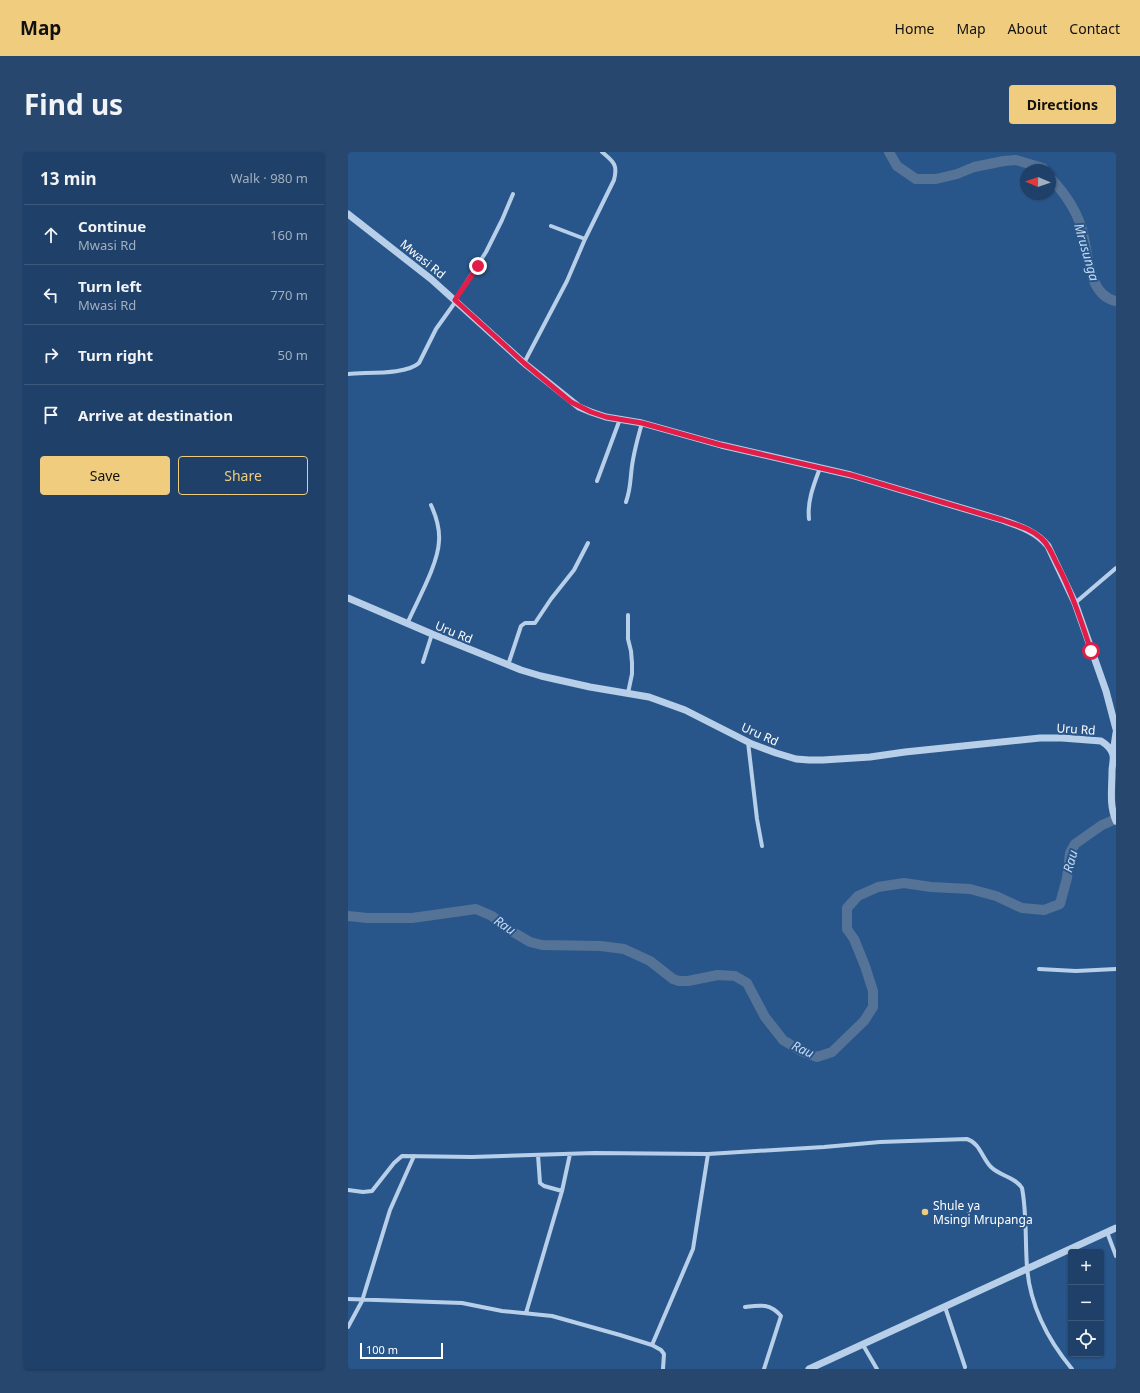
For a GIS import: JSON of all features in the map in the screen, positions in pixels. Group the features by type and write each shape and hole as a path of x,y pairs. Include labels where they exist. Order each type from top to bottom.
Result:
{"street":[{"path":"524,363 567,281 585,239 614,180 616,166 602,152"},
{"path":"348,374 409,369 415,367 419,363 444,317 486,252 513,194"},
{"name":"Mwasi Rd","path":"348,214 394,249 456,300 524,363 579,407 606,417 642,423 721,445 851,475 1026,528 1041,538 1048,546 1075,603 1106,691 1116,729"},
{"path":"551,226 585,239"},
{"path":"597,481 620,419"},
{"path":"626,502 630,490 632,465 642,423"},
{"path":"809,519 809,501 820,467"},
{"path":"407,624 428,579 438,549 439,532 431,505"},
{"path":"508,665 521,626 525,623 535,623 551,599 574,570 588,543"},
{"path":"1075,603 1116,568"},
{"name":"Uru Rd","path":"348,598 508,665 541,676 649,697 684,710 748,742 787,757 809,760 870,757 1040,738 1101,741 1110,748 1113,755"},
{"path":"628,615 632,674 628,693"},
{"path":"423,662 432,634"},
{"path":"1115,818 1111,798 1113,755 1116,733"},
{"path":"748,742 757,819 762,846"},
{"path":"1039,969 1076,971 1116,969"},
{"path":"348,1190 370,1192 379,1184 398,1158 402,1156 472,1157 570,1154 708,1154 880,1142 961,1139 971,1140 981,1151 992,1168 1016,1181 1022,1188 1027,1268 1034,1304 1040,1320 1052,1342 1072,1369"},
{"path":"526,1313 562,1191 570,1154"},
{"path":"652,1345 693,1249 708,1154"},
{"path":"538,1155 540,1183 544,1186 562,1191"},
{"path":"348,1327 362,1300 388,1217 414,1156"},
{"path":"809,1369 1116,1228"},
{"path":"1108,1232 1116,1256"},
{"path":"348,1299 456,1303 502,1311 552,1316 652,1345 661,1350 664,1354 663,1369"},
{"path":"745,1307 764,1305 773,1309 781,1316 764,1369"},
{"path":"944,1307 965,1367"},
{"path":"863,1344 877,1369"}],"waterway":[{"name":"Mrusunga","path":"889,152 897,166 916,179 936,179 957,174 974,167 1004,161 1016,160 1030,164"},
{"name":"Mrusunga","path":"1056,184 1068,200 1081,226 1090,270 1094,281 1099,290 1106,297 1116,301"},
{"name":"Rau","path":"348,916 367,918 412,918 476,909 492,916 508,929 530,942 542,945 601,946 624,949 650,961 673,979 679,981 688,981 718,975 735,976 747,983 765,1017 783,1040 801,1051 817,1057 832,1052 864,1021 873,1007 873,991 865,966 854,939 847,929 847,908 858,896 878,887 904,883 931,887 970,889 996,896 1022,908 1044,910 1060,904 1067,878 1070,853 1075,844 1102,825 1116,819"}],"place":[{"name":"Shule ya Msingi Mrupanga","path":"925,1212"}],"route":[{"path":"478,266 455,300 524,363 579,407 606,417 642,423 721,445 851,475 1002,520 1026,528 1036,534 1048,546 1062,573 1075,603 1091,651"}]}
